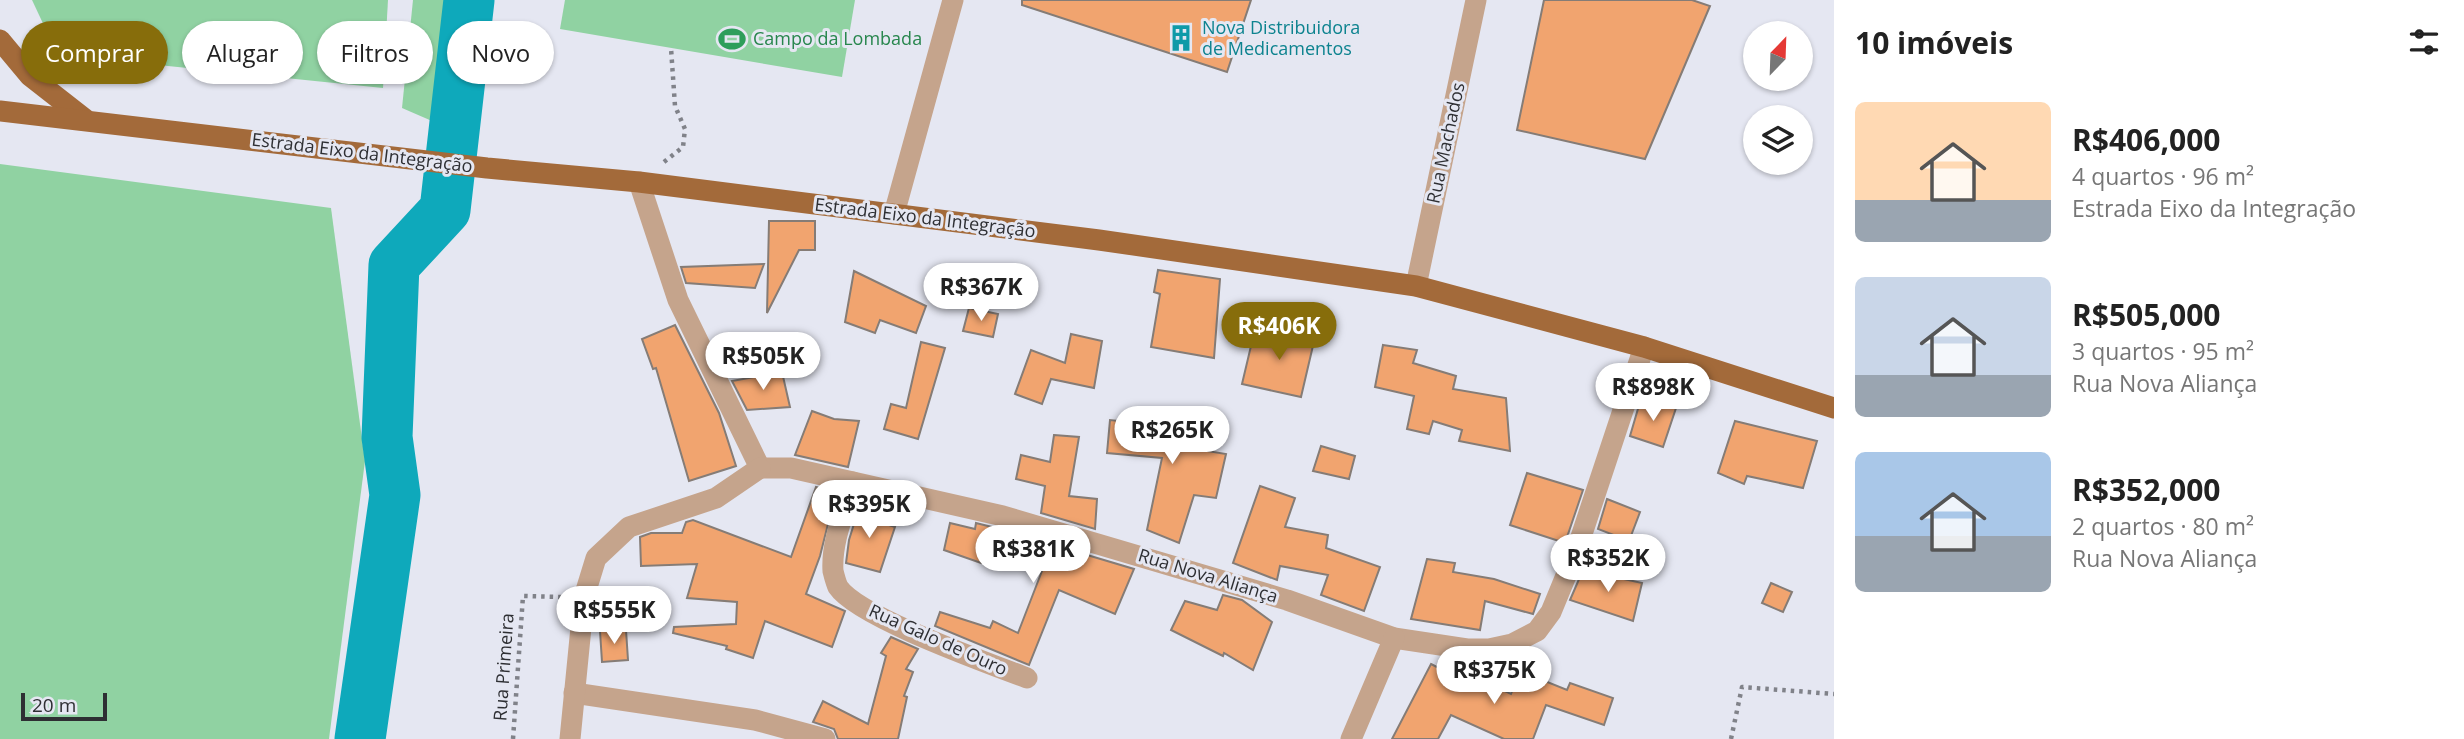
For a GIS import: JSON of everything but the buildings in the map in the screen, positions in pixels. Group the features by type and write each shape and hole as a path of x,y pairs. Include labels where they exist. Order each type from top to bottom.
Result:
{"main road":[{"path":"0,40 30,76 87,120"},
{"name":"Estrada Eixo da Integração","path":"0,111 487,168 639,181 1416,286 1644,347 1834,408"}],"street":[{"path":"894,214 953,0"},
{"name":"Rua Machados","path":"1416,286 1476,0"},
{"path":"570,739 584,597 596,558 629,527 716,498 761,468 678,300 639,181"},
{"name":"Rua Nova Aliança","path":"761,468 791,468 1003,516 1287,600 1394,638 1467,649 1489,649 1512,644 1537,631 1551,612 1577,549 1644,347"},
{"name":"Rua Galo de Ouro","path":"853,482 835,547 833,573 838,587 859,605 901,627 1027,678"},
{"path":"1351,739 1394,638"},
{"path":"574,693 755,720 825,739"}],"path":[{"path":"639,181 683,147 685,129 675,106 671,48"},
{"name":"Rua Primeira","path":"513,739 523,596 584,597"},
{"path":"1731,739 1742,687 1834,694"}],"green space":[{"path":"32,0 388,0 387,21 317,21 317,81 303,80 303,21 182,21 182,67 168,66 168,21 42,21"},
{"path":"413,0 469,0 467,21 447,21 447,84 460,84 455,131 402,108 404,84 433,84 433,21 411,21"},
{"name":"Campo da Lombada","path":"565,0 855,0 842,77 560,29"},
{"path":"344,84 383,84 383,88"},
{"path":"0,164 331,208 365,461 329,739 0,739"}],"waterway":[{"path":"360,739 395,495 387,437 394,265 445,210 469,0"}],"place":[{"name":"Nova Distribuidora de Medicamentos","path":"1181,38"},
{"name":"Campo da Lombada","path":"732,39"}]}
